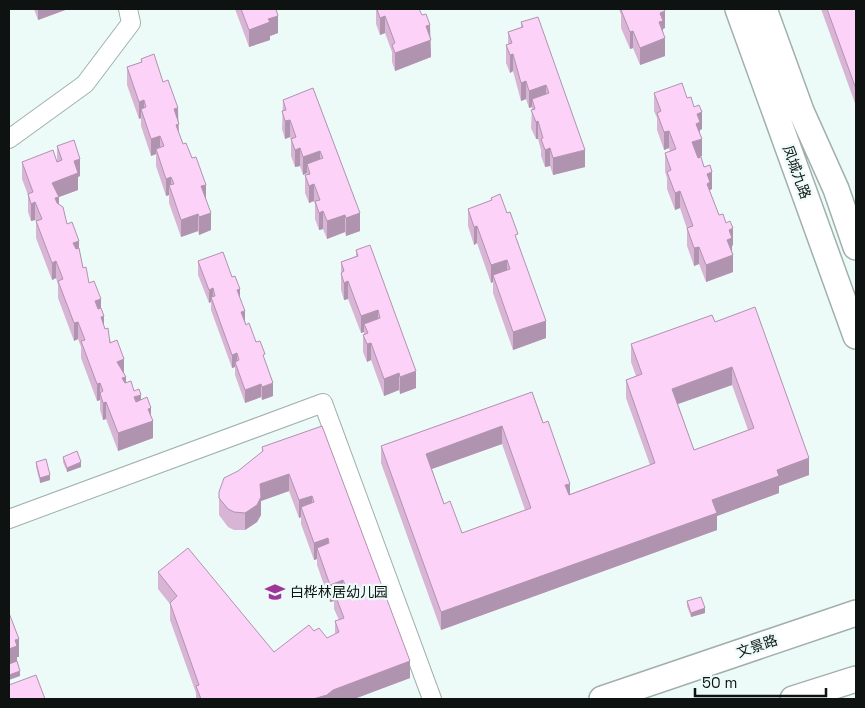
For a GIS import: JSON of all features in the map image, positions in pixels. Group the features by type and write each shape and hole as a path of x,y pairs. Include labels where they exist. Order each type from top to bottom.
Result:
{"street":[{"path":"9,138 85,84 131,24 128,9"},
{"name":"凤城九路","path":"738,9 856,336"},
{"name":"凤城九路","path":"764,9 801,111 836,189 856,247"},
{"path":"9,519 323,403 432,699"},
{"name":"文景路","path":"602,699 856,613"},
{"path":"793,699 856,679"}],"building":[{"path":"241,9 276,9 278,16 268,19 270,22 249,30"},
{"path":"377,9 419,9 422,15 426,14 430,25 426,26 431,40 395,53 392,45 395,43 385,16 380,18"},
{"path":"664,9 665,11 660,13 663,21 659,22 665,38 640,48 633,31 630,32 621,10"},
{"path":"827,9 856,9 856,89"},
{"path":"538,17 585,150 553,158 550,148 545,150 538,121 536,122 531,110 535,109 532,99 549,93 546,85 529,91 526,81 521,83 513,54 510,55 506,45 512,43 508,32 523,27 521,22"},
{"path":"154,54 163,82 168,80 178,108 174,109 179,124 176,125 183,144 186,143 192,158 196,157 206,185 201,186 211,213 199,217 198,214 181,220 169,185 174,184 171,177 166,179 156,149 164,146 160,136 151,139 141,109 146,107 144,100 139,102 127,67 142,62 141,59"},
{"path":"682,83 687,98 691,97 694,107 699,105 702,112 697,114 700,122 696,124 702,139 692,142 698,158 701,157 704,167 710,165 712,172 707,174 710,182 707,184 719,215 723,214 726,223 730,221 733,228 729,230 732,238 727,240 733,255 706,265 699,247 694,248 687,228 693,226 680,191 675,193 667,172 671,170 665,153 676,149 669,131 664,132 657,113 661,111 654,93"},
{"path":"313,88 360,213 346,218 345,215 327,221 323,211 319,213 315,201 320,200 314,184 309,186 305,175 310,174 307,164 323,158 320,151 303,157 300,148 295,150 291,139 296,137 290,120 285,121 282,111 286,110 283,100"},
{"path":"74,140 80,159 74,161 78,173 52,183 59,197 55,198 57,203 63,207 67,224 72,222 79,241 73,243 76,249 79,248 83,268 86,267 89,283 94,281 101,299 95,301 98,309 101,308 104,316 101,317 105,329 108,328 110,343 117,340 124,359 117,362 126,377 122,378 125,383 131,381 134,391 139,389 141,395 134,397 136,402 147,397 151,408 148,409 153,421 118,433 106,402 103,403 100,393 103,391 100,383 97,384 81,341 85,340 78,322 74,323 58,281 63,279 56,261 52,263 36,221 42,219 35,202 31,204 28,194 33,192 22,162 53,150 57,162 62,160 57,146"},
{"path":"500,194 507,213 510,212 518,234 515,235 546,321 513,332 493,275 510,269 507,260 491,265 477,226 474,227 468,209 492,200 491,198"},
{"path":"370,245 416,371 400,377 399,373 384,379 371,343 367,344 363,335 368,333 364,324 380,318 378,310 361,316 348,281 344,283 341,273 344,271 341,262 358,256 356,250"},
{"path":"223,252 232,277 235,276 240,289 237,290 245,311 241,312 246,325 249,323 256,342 260,341 265,354 263,355 273,383 262,387 261,384 245,390 235,362 239,360 237,353 232,355 211,297 215,296 213,288 209,290 198,261"},
{"path":"755,307 809,458 777,470 779,476 712,500 717,513 441,612 381,446 532,392 543,423 548,421 570,484 565,485 569,495 655,463 626,380 642,374 631,344 712,315 715,322","holes":["732,367 754,428 694,450 672,389","502,426 531,508 462,533 450,501 444,504 426,454"]},
{"path":"322,426 410,661 313,699 201,699 196,686 199,685 170,603 177,596 158,572 188,548 274,652 309,625 314,631 319,628 327,638 339,632 335,621 344,618 334,592 346,587 343,580 330,585 317,548 329,543 328,538 314,543 301,507 314,502 312,496 299,500 289,474 260,484 261,497 257,505 245,513 234,512 228,509 219,498 224,478 238,471 263,451 262,447"},
{"path":"77,451 81,462 67,468 63,457"},
{"path":"46,459 50,475 40,478 36,462"},
{"path":"701,597 705,608 691,613 687,601"},
{"path":"9,613 19,639 15,640 17,646 9,649"},
{"path":"17,661 20,671 9,675 9,664"},
{"path":"36,675 45,699 9,699 9,685"}],"place":[{"name":"白桦林居幼儿园","path":"275,592"}]}
